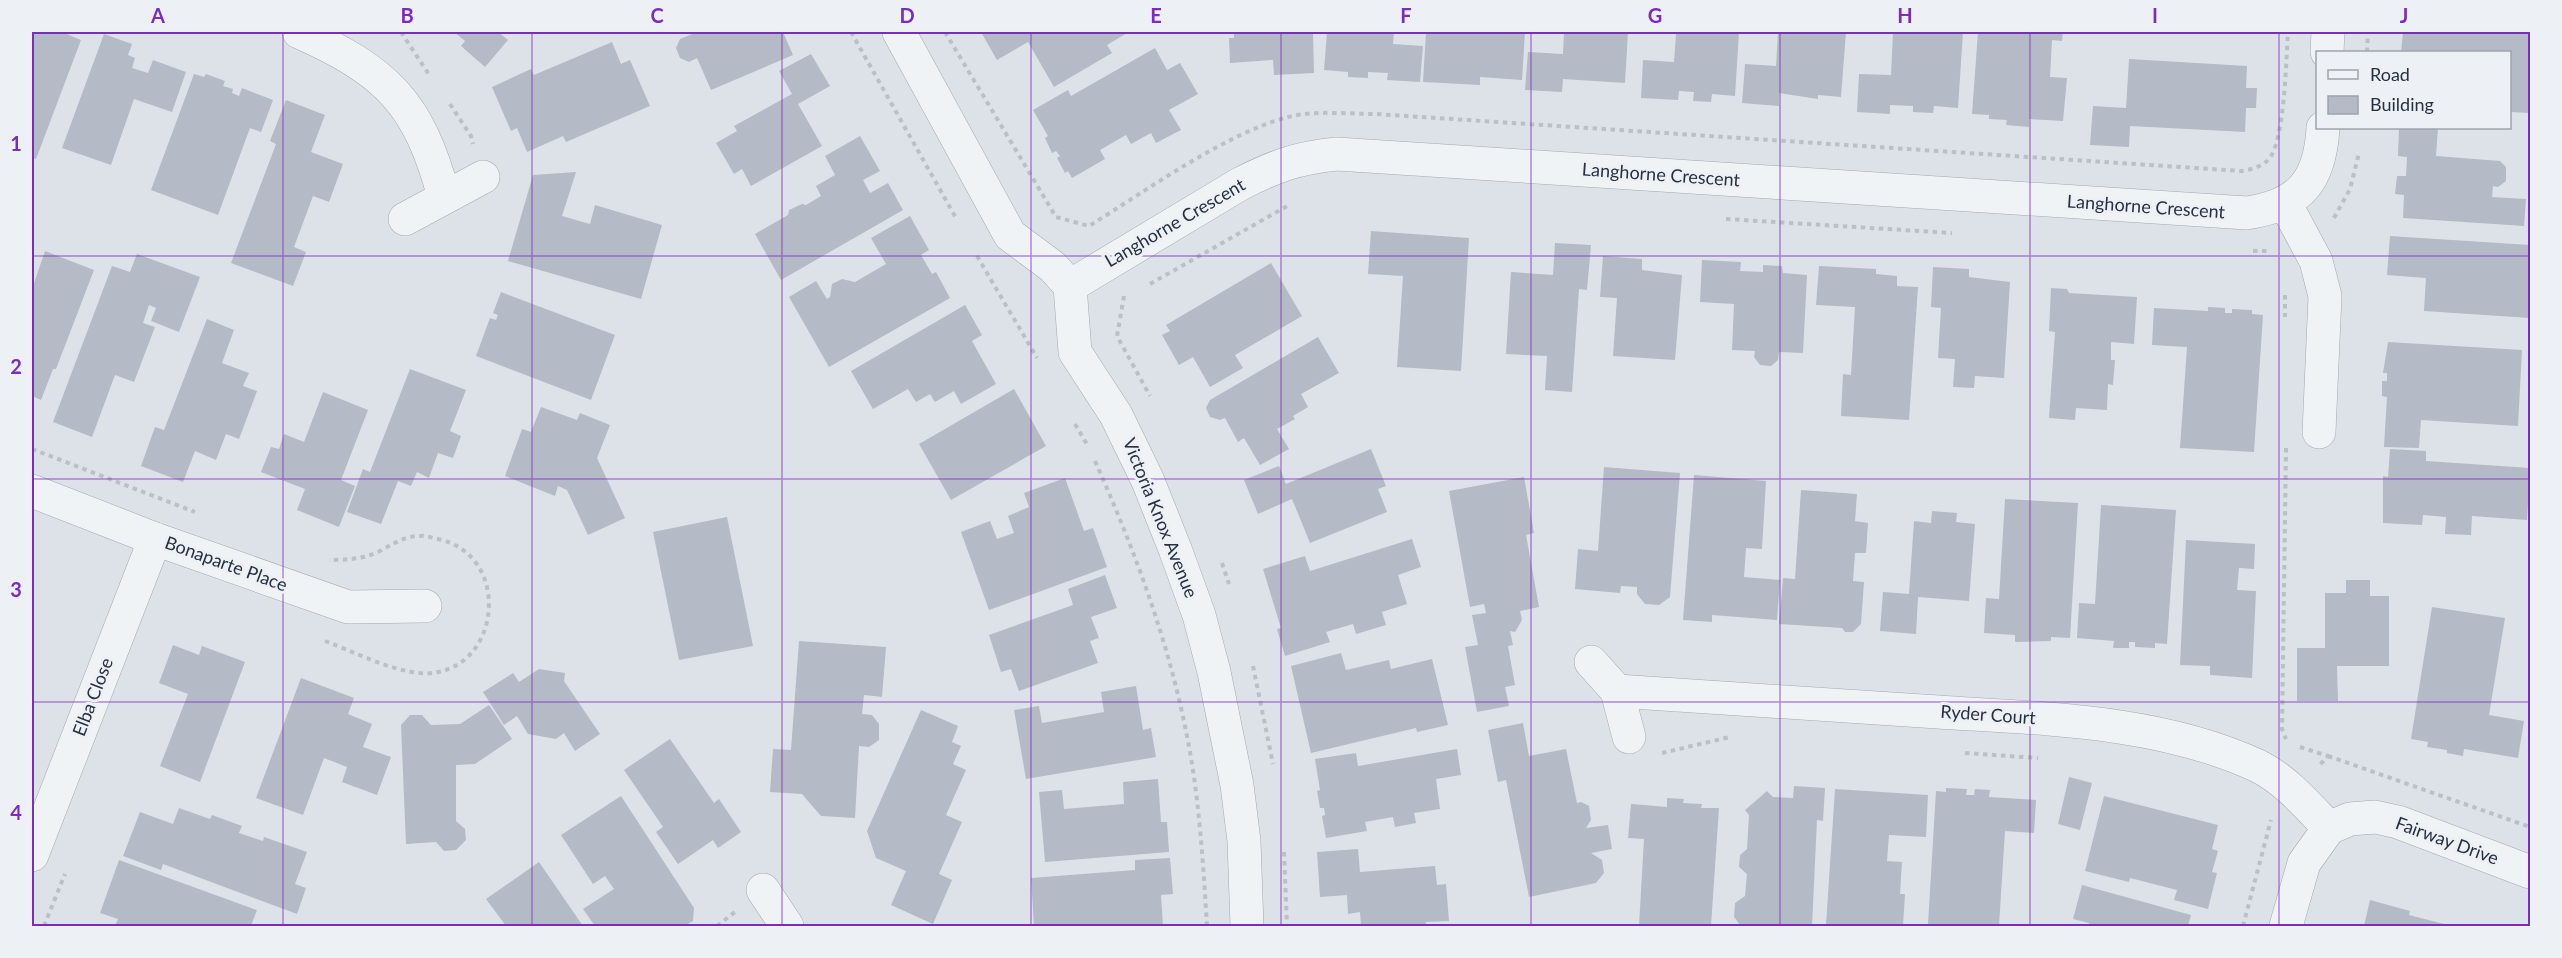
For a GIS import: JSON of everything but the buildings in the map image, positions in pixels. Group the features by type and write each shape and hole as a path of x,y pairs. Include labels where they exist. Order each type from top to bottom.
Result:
{"street":[{"path":"300,32 360,63 381,79 407,105 425,138 444,197"},
{"path":"899,32 1010,235 1053,267 1070,286"},
{"path":"2327,51 2328,32"},
{"name":"Langhorne Crescent","path":"1070,286 1207,203 1268,170 1301,158 1337,154 2232,213 2263,210 2293,198 2313,175 2321,148 2323,129"},
{"path":"405,219 483,177"},
{"path":"2285,203 2316,261 2325,296 2319,432"},
{"name":"Victoria Knox Avenue","path":"1070,286 1075,352 1116,415 1148,481 1199,615 1214,672 1237,785 1244,841 1247,927"},
{"name":"Bonaparte Place","path":"32,491 155,539 348,608 425,606"},
{"name":"Elba Close","path":"32,855 155,539"},
{"path":"1591,662 1617,691 1629,737"},
{"name":"Ryder Court","path":"1617,691 2062,720 2144,730 2186,741 2259,767 2294,792 2329,828"},
{"name":"Fairway Drive","path":"2329,828 2350,819 2366,818 2398,822 2530,872"},
{"path":"2286,927 2304,863 2329,828"},
{"path":"763,891 788,927"}],"path":[{"path":"851,32 960,225"},
{"path":"945,32 1056,217 1089,226"},
{"path":"2367,51 2368,32"},
{"path":"1146,286 1297,201"},
{"path":"1722,218 1960,234"},
{"path":"2247,251 2279,250"},
{"path":"977,254 1040,363"},
{"path":"2284,291 2285,326"},
{"path":"1074,421 1090,450 1122,522 1149,595 1176,685 1194,776 1203,855 1207,927"},
{"path":"2286,443 2282,729 2286,738 2293,745 2530,827"},
{"path":"1629,737 1646,757 1731,737 1742,738"},
{"path":"1961,753 2048,758"},
{"path":"2316,770 2328,756"},
{"path":"2243,927 2272,815"}]}
